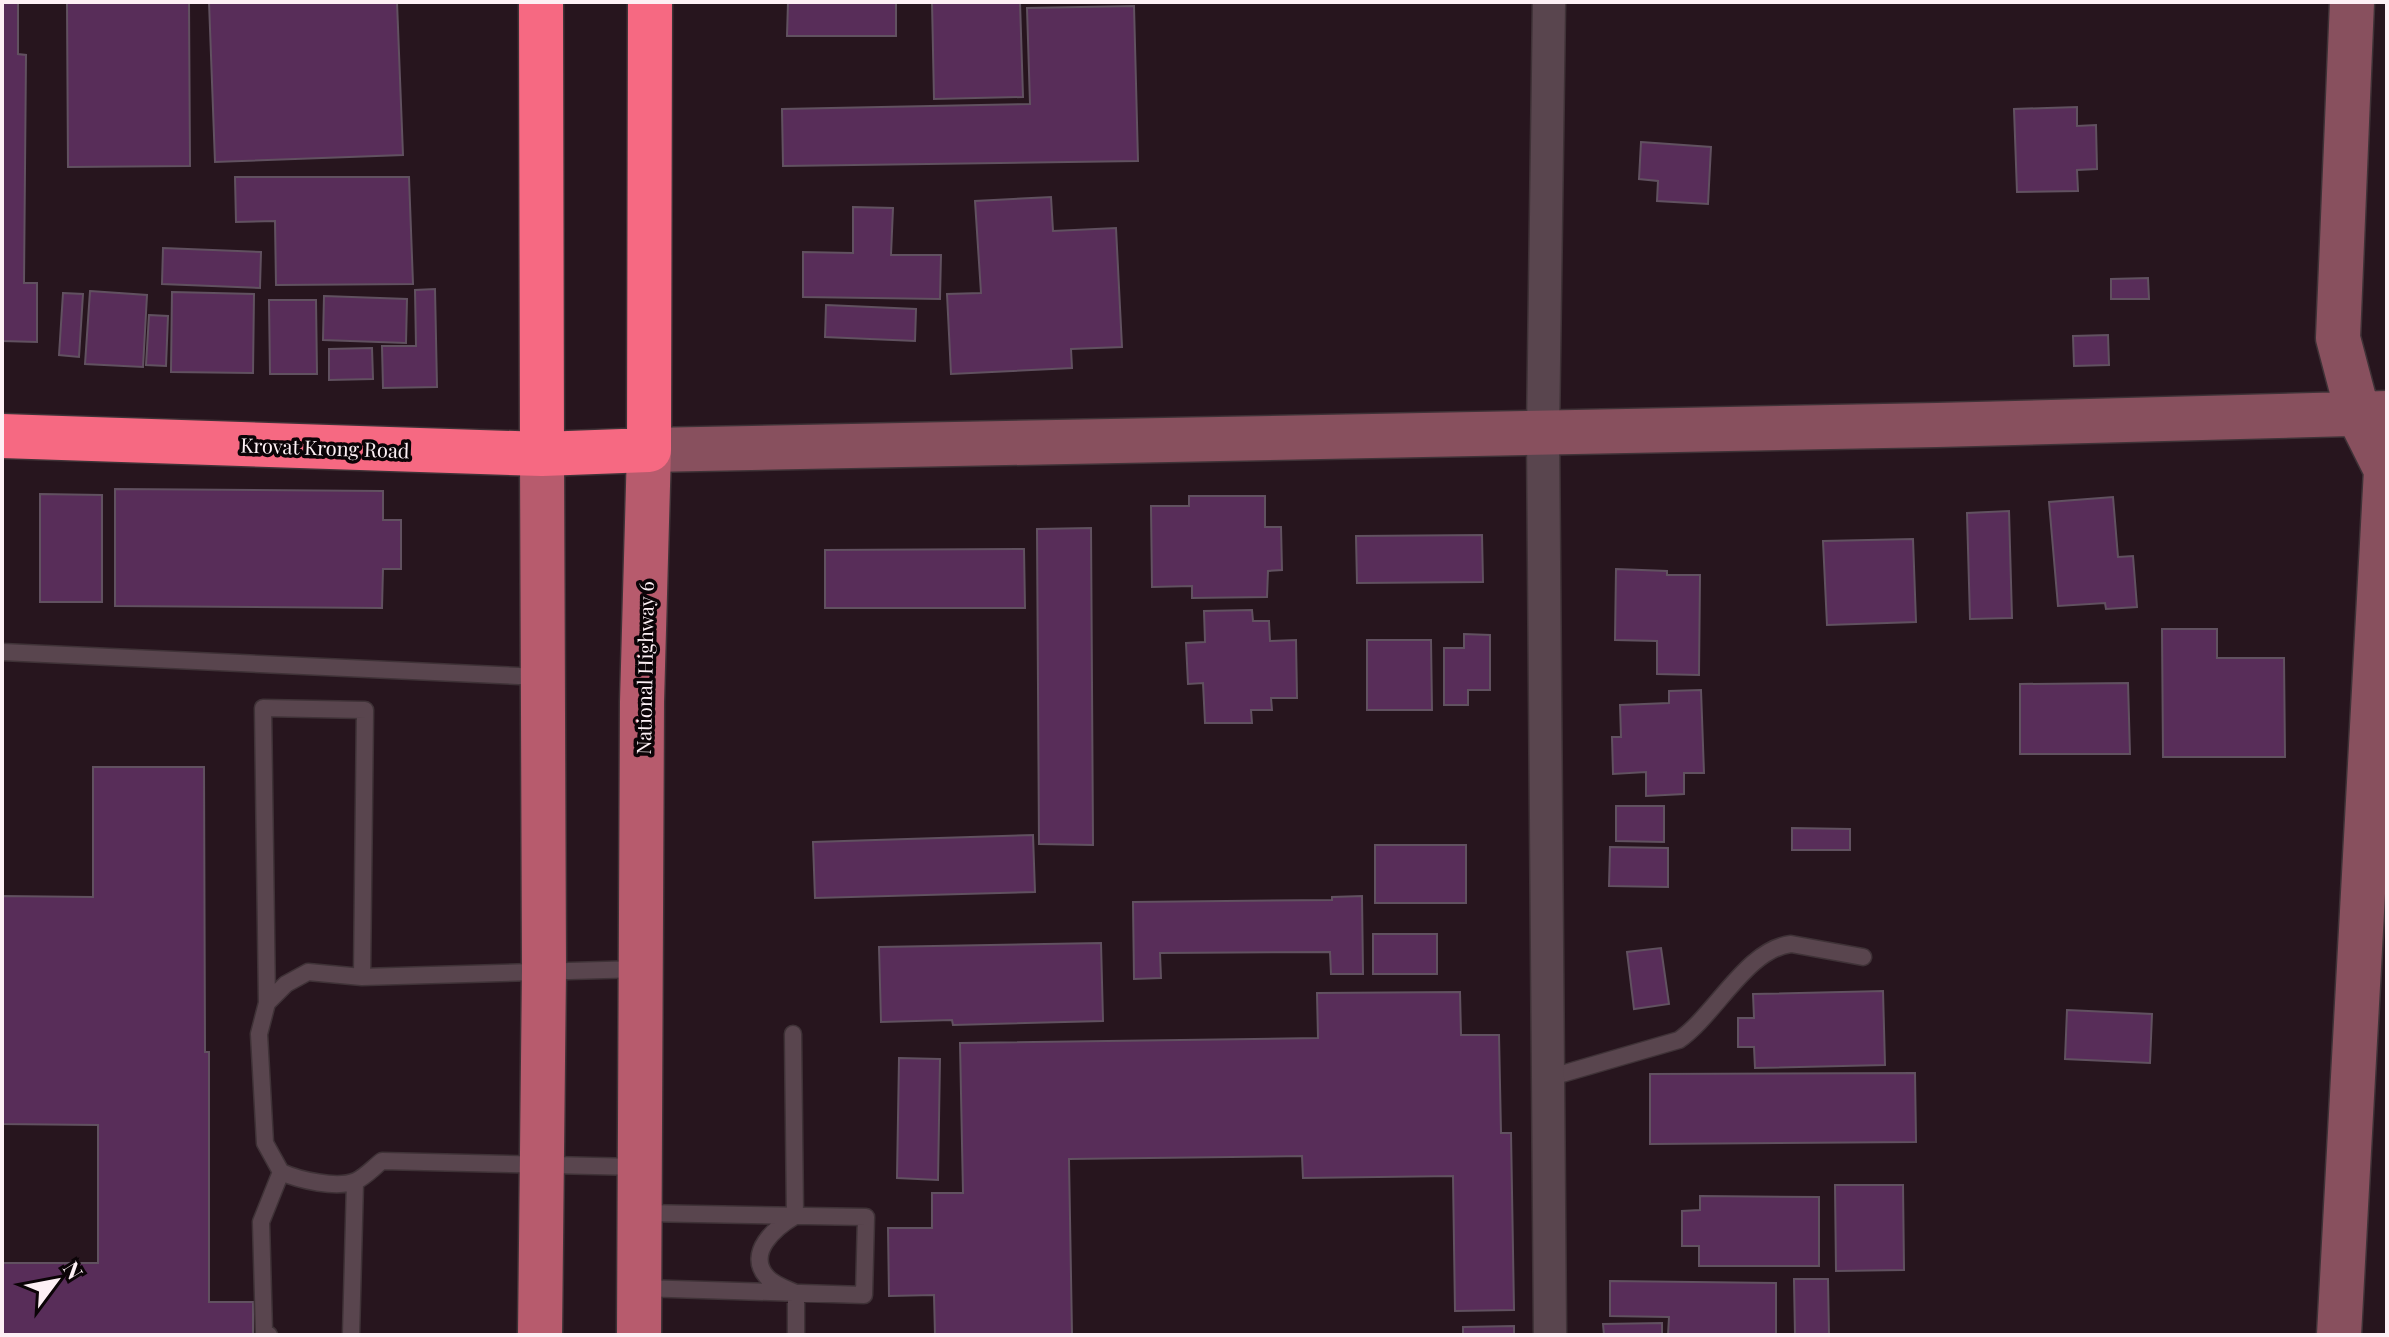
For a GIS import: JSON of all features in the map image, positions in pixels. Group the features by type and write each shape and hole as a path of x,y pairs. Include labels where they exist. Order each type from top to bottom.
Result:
{"highway":[{"path":"541,2 542,454"},
{"name":"National Highway 6","path":"649,450 650,2"},
{"name":"Krovat Krong Road","path":"2,436 542,454 649,450"}],"main road":[{"name":"National Highway 6","path":"639,1335 642,702 649,450"},
{"path":"540,1335 544,970 542,454"}],"street":[{"path":"1549,2 1543,432 1550,1335"},
{"path":"2339,1335 2386,470 2373,413 2338,338 2352,2"},
{"path":"649,450 1937,425 2373,413"}],"lane":[{"path":"2,652 541,677"},
{"path":"362,977 365,710 263,708 267,1003 259,1034 265,1143 281,1172 298,1179 325,1183 355,1182 382,1161 639,1167"},
{"path":"1548,1078 1679,1040 1695,1028 1759,957 1779,946 1791,944 1863,957"},
{"path":"267,1003 286,984 308,972 362,977 640,969"},
{"path":"793,1034 795,1216"},
{"path":"269,1335 264,1332 261,1222 281,1172"},
{"path":"351,1335 355,1182"},
{"path":"639,1213 866,1217 864,1295 639,1288"},
{"path":"795,1216 781,1224 767,1238 761,1250 762,1267 767,1277 796,1293"},
{"path":"796,1293 796,1335"}],"building":[{"path":"2,2 18,2 18,54 26,55 24,283 37,283 37,342 2,341"},
{"path":"67,2 189,2 190,166 68,167"},
{"path":"209,2 397,2 403,155 215,162"},
{"path":"788,2 896,2 896,36 787,36"},
{"path":"932,2 1020,2 1023,97 934,99"},
{"path":"1134,6 1138,161 783,166 782,109 1030,104 1027,8"},
{"path":"2077,107 2077,126 2096,125 2097,169 2077,170 2078,191 2017,192 2014,109"},
{"path":"1641,142 1711,147 1708,204 1657,201 1658,181 1639,179"},
{"path":"235,177 409,177 413,284 276,285 275,221 236,222"},
{"path":"1051,197 1053,231 1116,228 1122,347 1071,349 1072,368 951,374 947,294 981,293 975,201"},
{"path":"853,207 893,208 891,255 941,255 940,299 803,297 803,252 853,253"},
{"path":"163,248 261,252 260,288 162,284"},
{"path":"2148,278 2149,299 2111,299 2111,279"},
{"path":"435,289 437,387 383,388 382,346 416,346 415,290"},
{"path":"90,291 147,295 143,367 85,364"},
{"path":"172,292 254,294 253,373 171,372"},
{"path":"63,293 83,294 79,357 59,355"},
{"path":"324,296 407,299 406,343 323,340"},
{"path":"269,300 316,300 317,374 270,374"},
{"path":"826,305 916,309 915,341 825,337"},
{"path":"149,315 168,316 166,366 146,365"},
{"path":"2108,335 2109,365 2074,366 2073,336"},
{"path":"372,348 373,379 329,380 329,349"},
{"path":"115,489 383,491 383,520 401,520 401,569 383,569 382,608 115,606"},
{"path":"40,494 102,495 102,602 40,602"},
{"path":"1189,496 1265,496 1265,527 1281,527 1282,570 1268,571 1267,597 1192,598 1192,586 1152,587 1151,506 1189,506"},
{"path":"2113,497 2118,557 2133,556 2137,607 2106,609 2105,603 2058,606 2049,502"},
{"path":"2009,511 2012,618 1970,619 1967,513"},
{"path":"1091,528 1093,845 1039,844 1037,529"},
{"path":"1482,535 1483,582 1357,583 1356,536"},
{"path":"1913,539 1916,622 1827,625 1823,541"},
{"path":"1024,549 1025,608 825,608 825,550"},
{"path":"1616,569 1700,575 1699,675 1657,674 1657,641 1615,640"},
{"path":"1252,610 1253,621 1269,621 1270,641 1296,640 1297,698 1271,698 1272,710 1251,710 1252,723 1205,723 1203,683 1188,684 1186,643 1205,642 1204,611"},
{"path":"2162,629 2217,629 2217,658 2284,658 2285,757 2163,757"},
{"path":"1464,634 1490,635 1490,690 1468,690 1468,705 1444,705 1444,648 1464,648"},
{"path":"1367,640 1431,640 1432,710 1367,710"},
{"path":"2128,683 2130,754 2020,754 2020,684"},
{"path":"1701,690 1704,773 1684,773 1684,794 1646,796 1646,772 1613,774 1612,737 1621,737 1620,705 1669,703 1669,691"},
{"path":"93,767 204,767 209,1302 253,1302 253,1335 2,1335 2,1263 98,1263 98,1125 2,1124 2,896 93,897"},
{"path":"1616,806 1664,806 1664,842 1616,841"},
{"path":"1792,828 1850,829 1850,850 1792,850"},
{"path":"1033,835 1035,892 815,898 813,842"},
{"path":"1375,845 1466,845 1466,903 1375,903"},
{"path":"1610,847 1668,848 1668,887 1609,886"},
{"path":"1362,896 1363,974 1331,974 1330,952 1160,953 1161,978 1134,979 1133,902 1332,900 1332,897"},
{"path":"1373,934 1437,934 1437,974 1373,974"},
{"path":"1101,943 1103,1021 953,1025 952,1020 881,1022 879,947"},
{"path":"1661,948 1669,1004 1634,1009 1627,952"},
{"path":"1883,991 1885,1065 1755,1068 1754,1047 1738,1047 1738,1018 1754,1018 1753,994"},
{"path":"1460,992 1461,1035 1499,1035 1501,1133 1511,1133 1514,1310 1455,1311 1453,1176 1303,1178 1302,1156 1069,1159 1072,1335 935,1335 934,1295 889,1296 888,1228 932,1228 932,1193 963,1193 960,1043 1318,1038 1317,993"},
{"path":"2067,1010 2152,1014 2150,1063 2065,1059"},
{"path":"899,1058 940,1059 938,1180 897,1178"},
{"path":"1915,1073 1916,1142 1650,1144 1650,1074"},
{"path":"1835,1185 1903,1185 1904,1270 1836,1271"},
{"path":"1700,1196 1819,1197 1819,1266 1699,1266 1699,1246 1682,1246 1682,1211 1700,1210"},
{"path":"1794,1279 1828,1279 1829,1335 1795,1335"},
{"path":"1610,1281 1776,1283 1776,1335 1668,1335 1669,1317 1610,1316"},
{"path":"1662,1323 1662,1335 1604,1335 1603,1324"},
{"path":"1514,1326 1514,1335 1463,1335 1463,1327"}]}
